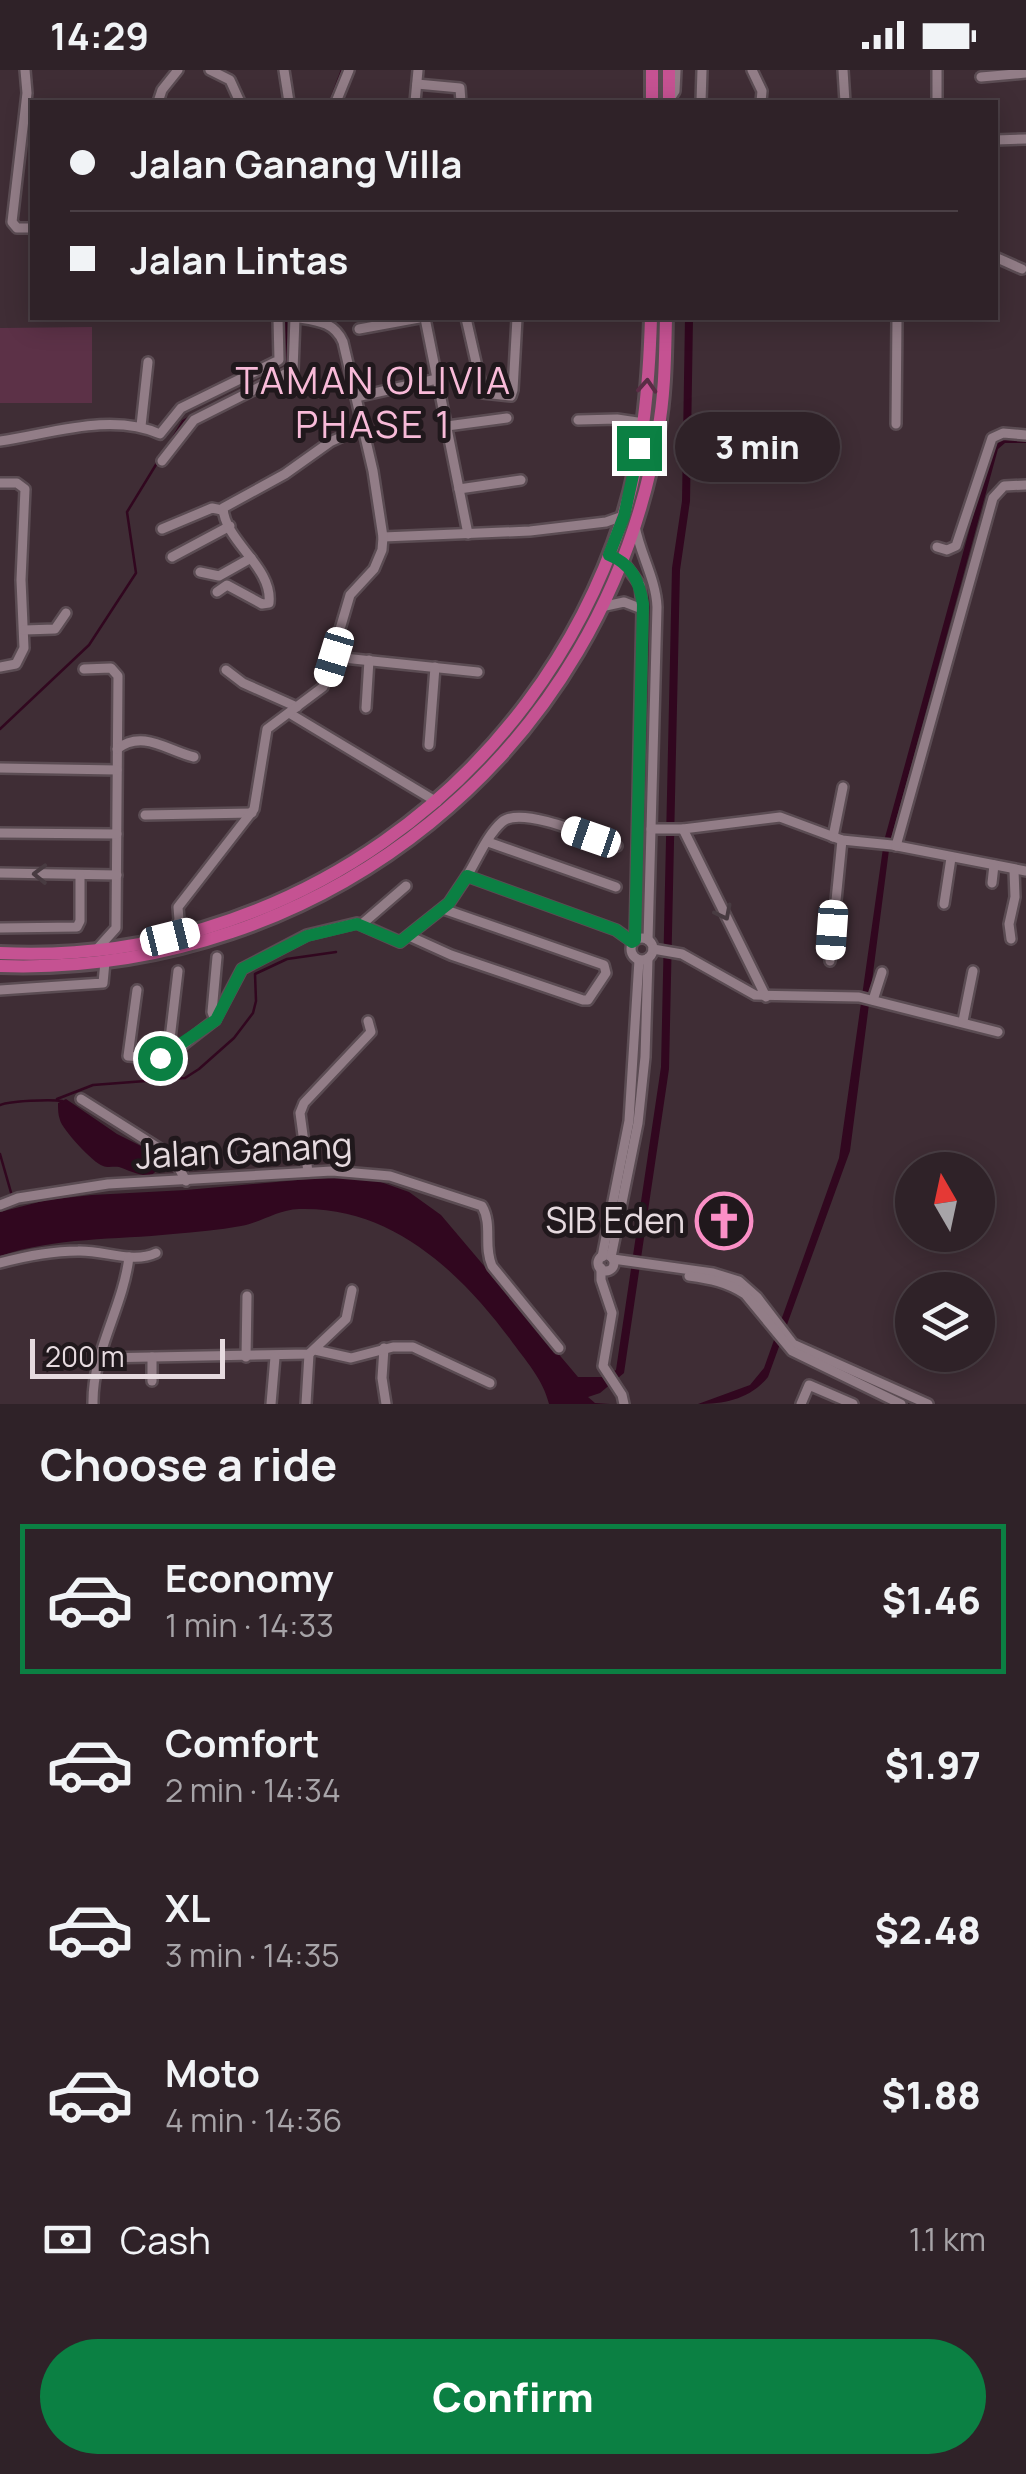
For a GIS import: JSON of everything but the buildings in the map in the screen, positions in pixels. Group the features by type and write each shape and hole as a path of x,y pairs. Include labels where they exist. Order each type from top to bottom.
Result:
{"highway":[{"path":"652,70 652,100"},
{"path":"669,100 672,70"},
{"path":"629,520 644,424 651,320"},
{"path":"0,953 97,949 194,931 298,892 417,826 499,738 544,681 615,552 659,427 666,320"},
{"path":"636,464 647,434 651,428 659,427"},
{"path":"0,966 104,962 166,952 264,921 340,885 486,774 536,715 578,652 601,607 615,552"}],"street":[{"path":"26,70 27,93 12,222 17,228 30,228"},
{"path":"159,100 178,70"},
{"path":"210,70 230,80 239,100"},
{"path":"284,70 290,100"},
{"path":"337,100 349,70"},
{"path":"415,100 418,70"},
{"path":"702,70 702,100"},
{"path":"752,70 762,91 761,100"},
{"path":"843,70 845,100"},
{"path":"936,70 937,100"},
{"path":"981,77 1026,73"},
{"path":"417,84 460,88 462,100"},
{"path":"998,140 1026,139"},
{"path":"998,257 1022,269"},
{"path":"0,440 86,427 141,426 160,434 181,408 279,360 278,320"},
{"path":"162,461 194,420 292,370 298,320"},
{"path":"358,329 410,320"},
{"path":"422,320 468,534"},
{"path":"466,320 483,393 505,398 514,390 516,320"},
{"path":"896,424 897,320"},
{"path":"170,937 179,920 178,907 252,813 268,729 323,686 350,595 378,563 383,537 363,428 343,342 333,322"},
{"path":"141,426 148,362"},
{"path":"356,397 437,379"},
{"path":"447,426 506,418"},
{"path":"578,420 617,419 644,424"},
{"path":"162,529 212,508 222,510 285,474 330,442 363,428"},
{"path":"937,547 947,550 956,546 992,438 1003,433 1026,435"},
{"path":"459,490 521,480"},
{"path":"0,483 17,483 25,489 21,580 24,630 20,660 0,667"},
{"path":"890,845 993,498 1004,486 1026,485"},
{"path":"217,592 226,585 262,604 269,603 267,584 222,510"},
{"path":"383,537 629,520 657,594 656,829 650,951 612,1263 605,1290 612,1313 603,1364 624,1404"},
{"path":"600,523 615,552 640,585 642,609 631,953 676,951 737,988 766,997 867,999 998,1032"},
{"path":"172,558 230,526"},
{"path":"615,552 648,570"},
{"path":"200,572 219,576 251,558"},
{"path":"601,607 624,602 642,609"},
{"path":"24,630 56,629 66,613"},
{"path":"334,657 478,672"},
{"path":"366,708 369,660"},
{"path":"429,744 434,667"},
{"path":"84,669 111,668 117,672 116,928 97,949"},
{"path":"226,670 437,802"},
{"path":"117,748 127,741 150,741 194,757"},
{"path":"0,768 117,770"},
{"path":"830,961 844,787"},
{"path":"145,815 252,813"},
{"path":"656,829 780,817 838,838 1026,872"},
{"path":"362,924 397,942 409,936 443,909 500,824 508,818 540,820 617,846"},
{"path":"679,829 766,997"},
{"path":"0,832 117,834"},
{"path":"488,842 616,887"},
{"path":"944,904 951,858"},
{"path":"992,883 994,865"},
{"path":"1011,939 1014,870"},
{"path":"0,874 116,875"},
{"path":"0,928 74,928 80,921 80,875"},
{"path":"467,876 616,930 650,951"},
{"path":"137,990 128,1056 160,1058 216,1020 246,967 310,934 362,924 406,886"},
{"path":"409,936 583,1000 588,1000 606,973 604,965 443,909"},
{"path":"179,920 194,931"},
{"path":"116,928 132,944"},
{"path":"216,1020 212,1012 217,956"},
{"path":"0,990 103,983 104,962"},
{"path":"963,1021 973,970"},
{"path":"175,1051 170,1039 178,971"},
{"path":"867,999 882,972"},
{"path":"308,1172 300,1114 304,1103 371,1032 368,1021"},
{"path":"81,1099 173,1157 186,1182"},
{"name":"Jalan Ganang","path":"0,1205 14,1199 108,1184 373,1172 478,1202 487,1216 486,1250 492,1266 559,1348"},
{"path":"0,1263 80,1251 144,1258 156,1253"},
{"path":"94,1404 93,1380 130,1257"},
{"path":"612,1263 726,1282 746,1294 787,1342 888,1397 928,1404"},
{"path":"306,1404 312,1352 346,1319 352,1290"},
{"path":"246,1357 247,1296"},
{"path":"99,1358 274,1357 312,1352 351,1358 384,1348 413,1347 490,1382"},
{"path":"384,1348 382,1378 386,1404"},
{"path":"152,1357 152,1381"},
{"path":"271,1404 274,1357"},
{"path":"801,1404 809,1385 854,1404"}],"shaded area":[{"path":"685,320 693,320 690,501 680,570 669,1069 624,1373 600,1393 588,1397 595,1403 610,1404 549,1404 533,1370 468,1290 420,1247 364,1218 299,1209 233,1227 64,1242 0,1256 0,1212 47,1200 309,1179 378,1181 409,1192 441,1215 578,1377 602,1377 616,1370 661,1067 672,568 682,501"},
{"path":"92,327 92,403 0,403 0,328"},
{"path":"1026,437 1026,443 1005,443 998,449 890,842 850,1151 768,1377 736,1399 698,1404 750,1385 764,1368 839,1158 884,841 992,447 1002,438"},
{"path":"66,1099 117,1134 157,1154 156,1171 139,1174 103,1166 92,1159 60,1120 58,1103"}],"waterway":[{"path":"331,100 342,70"},
{"path":"204,410 287,367 286,320"},
{"path":"167,448 183,421 192,416"},
{"path":"0,729 89,645 136,573 127,512 157,463"},
{"path":"57,1099 93,1085 185,1078 234,1038 253,1013 255,974 287,959 336,952"},
{"path":"0,1105 62,1101"},
{"path":"0,1154 12,1196"}],"place":[{"name":"SIB Eden","path":"724,1221"}],"district":[{"name":"TAMAN OLIVIA PHASE 1","path":"374,403"}],"route":[{"path":"160,1058 216,1020 246,967 307,936 352,924 362,924 400,942 443,909 467,876 635,940 643,604 640,585 631,569 609,555 624,516 639,448"}]}
